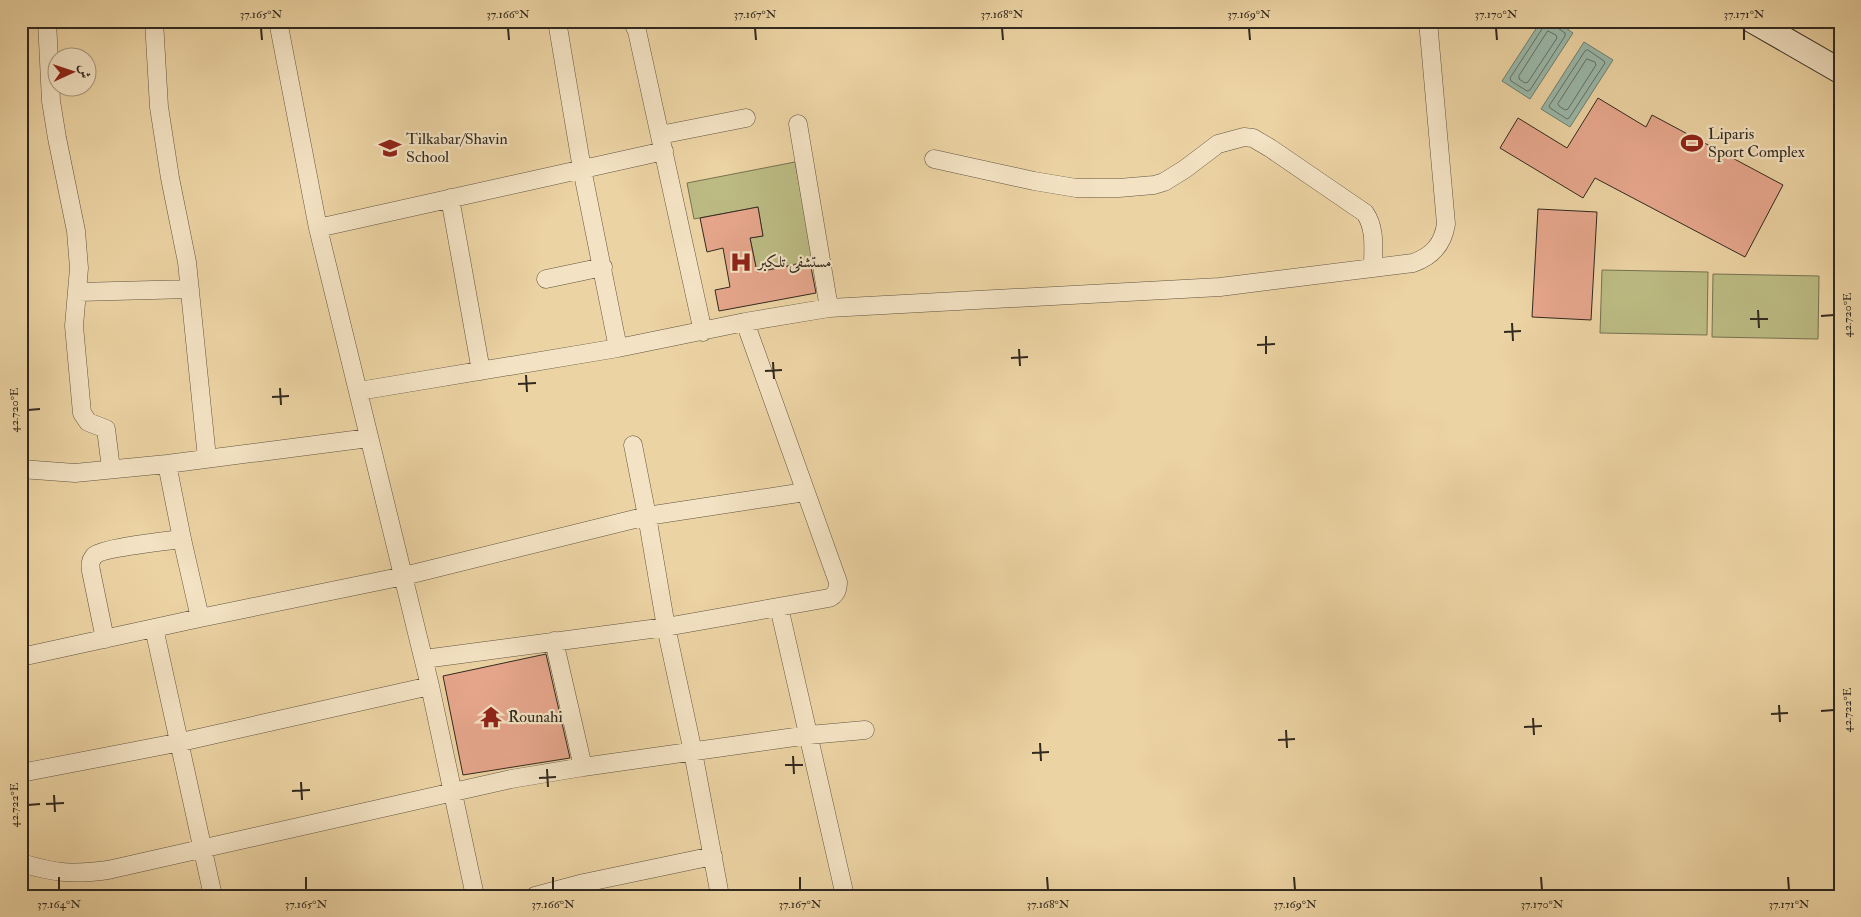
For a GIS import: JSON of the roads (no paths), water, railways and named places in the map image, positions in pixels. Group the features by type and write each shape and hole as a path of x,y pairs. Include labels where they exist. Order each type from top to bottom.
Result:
{"main road":[{"path":"1753,21 1840,71"}],"street":[{"path":"47,21 51,102 56,138 76,231 79,268 74,326 82,413 88,422 106,429 111,469"},
{"path":"154,21 159,107 170,178 187,262 207,458"},
{"path":"278,21 318,228 424,659 475,896"},
{"path":"557,21 582,169 618,348"},
{"path":"632,21 637,31 703,332"},
{"path":"359,391 618,348 745,322 829,308 1220,287 1256,284 1413,263 1422,260 1436,249 1445,233 1446,224 1446,201 1428,21"},
{"path":"318,228 582,169 746,118"},
{"path":"798,124 829,308"},
{"path":"934,159 1034,181 1076,188 1119,188 1154,185 1164,182 1218,144 1244,137 1253,138 1365,214 1373,230 1373,267"},
{"path":"450,198 481,371"},
{"path":"546,279 603,268"},
{"path":"78,292 190,289"},
{"path":"424,659 666,627 829,598 835,594 838,587 837,579 745,322"},
{"path":"21,469 75,473 168,464 369,438"},
{"path":"633,445 666,627 693,752 720,896"},
{"path":"168,464 182,539 200,618"},
{"path":"21,657 404,576 647,516 805,492"},
{"path":"105,638 91,571 90,564 93,557 104,551 182,539"},
{"path":"779,607 845,896"},
{"path":"154,628 181,742 213,896"},
{"path":"554,641 583,767"},
{"path":"21,774 181,742 430,686"},
{"path":"21,863 48,871 70,874 88,873 453,792 583,767 809,735 865,730"},
{"path":"535,896 586,890 713,856"}],"water":[{"path":"1541,21 1556,21 1573,33 1530,99 1502,81"},
{"path":"1584,42 1613,60 1570,127 1541,109"}],"place":[{"name":"Liparis Sport Complex","path":"1692,143"},
{"name":"Tilkabar/Shavin School","path":"390,148"},
{"name":"مستشفى تلكبر","path":"741,262"},
{"name":"Rounahi","path":"491,717"}]}
